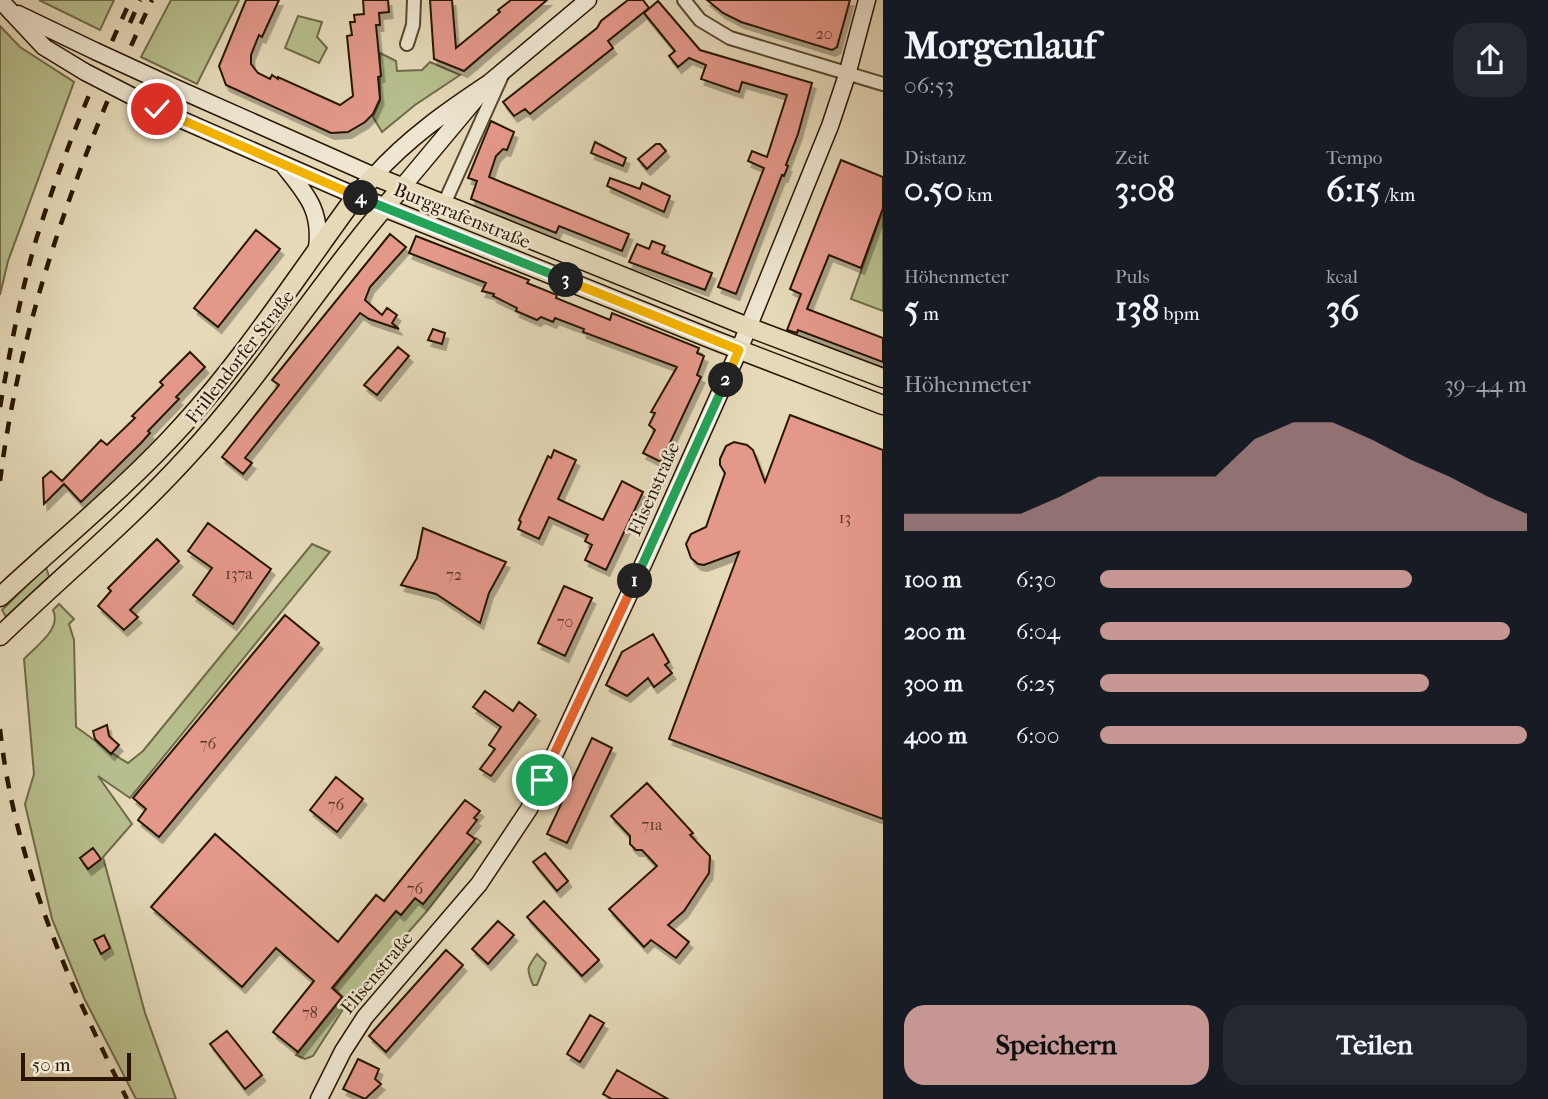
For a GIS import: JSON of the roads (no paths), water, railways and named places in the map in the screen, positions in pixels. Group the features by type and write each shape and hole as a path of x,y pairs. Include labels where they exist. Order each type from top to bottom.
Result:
{"main road":[{"name":"Burggrafenstraße","path":"374,176 748,327 883,378"},
{"name":"Frillendorfer Straße","path":"4,594 143,468 185,423 231,367 317,248 374,176"},
{"name":"Frillendorfer Straße","path":"4,632 188,456 239,396 384,207 403,187"},
{"name":"Burggrafenstraße","path":"356,196 883,405"}],"street":[{"path":"407,44 413,25 414,0"},
{"name":"Frillendorfer Straße","path":"403,187 489,83 588,0"},
{"path":"684,0 700,20 730,37 883,84"},
{"name":"Elisenstraße","path":"318,1099 343,1051 365,1017 479,884 529,808 646,558 739,350 830,126 867,0"},
{"name":"Burggrafenstraße","path":"5,5 95,51 374,176"},
{"name":"Burggrafenstraße","path":"5,5 44,47 85,72 157,109 356,196"},
{"name":"Frillendorfer Straße","path":"444,204 504,69"},
{"name":"Frillendorfer Straße","path":"374,176 397,151 426,127 489,83"},
{"path":"282,164 315,209 318,223 317,248"}],"railway":[{"path":"130,23 140,0"},
{"path":"0,481 23,356 57,235 101,116 152,0"},
{"path":"0,407 20,302 36,240 78,122 128,6"},
{"path":"0,729 17,826 47,920 84,1011 127,1099"}]}
